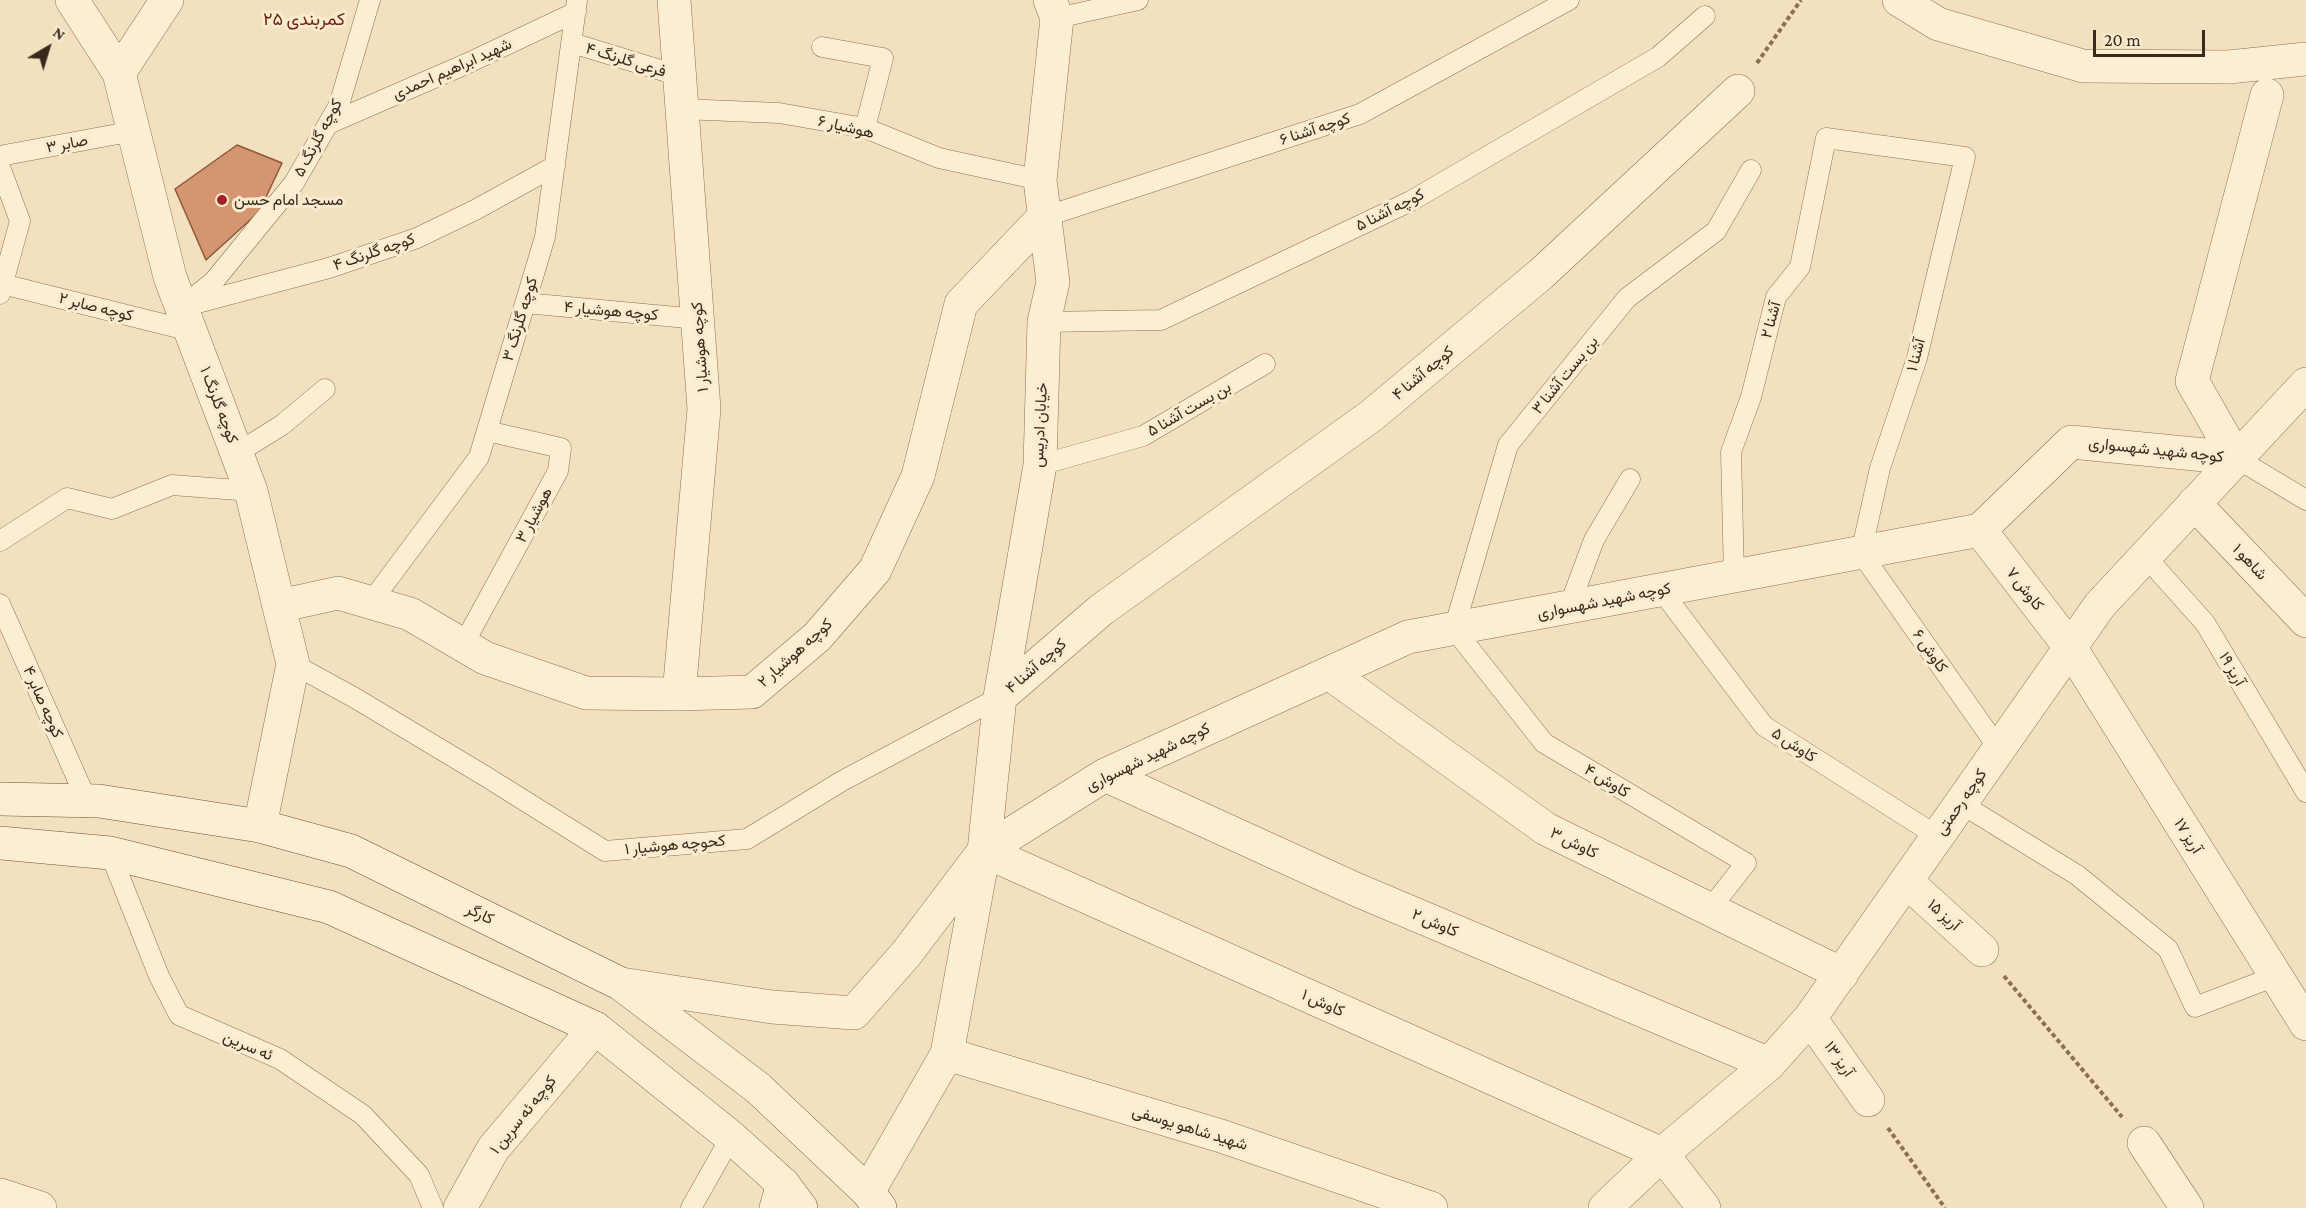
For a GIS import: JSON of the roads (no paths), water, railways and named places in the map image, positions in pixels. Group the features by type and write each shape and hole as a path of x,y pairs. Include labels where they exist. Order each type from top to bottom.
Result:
{"street":[{"name":"کوچه گلرنگ ۱","path":"72,0 119,73 170,277 251,491 293,664 260,826"},
{"path":"119,73 167,0"},
{"name":"کوچه هوشیار ۱","path":"674,0 704,409 679,694"},
{"path":"1899,0 1938,24 2083,66 2229,67 2306,59"},
{"name":"خیابان ادریس","path":"874,1200 947,1054 984,851 1000,697 1040,465 1044,322 1053,282 1040,180 1053,9"},
{"name":"کوچه آشنا ۴","path":"1000,697 1101,610 1380,408 1541,274 1738,91"},
{"path":"2236,458 2192,381 2267,95"},
{"name":"کوچه هوشیار ۲","path":"279,606 338,593 371,602 410,614 485,658 586,693 752,692 817,637 875,570 918,476 961,304 1044,217"},
{"name":"کوچه رحمتی","path":"1605,1208 1662,1155 1770,1064 1810,1018 2100,605 2306,384"},
{"name":"کوچه شهید شهسواری","path":"984,851 1105,775 1408,637 1980,530 2071,442 2236,458"},
{"name":"شاهو ۱","path":"2194,503 2306,621"},
{"name":"کاوش ۷","path":"1980,530 2070,647"},
{"name":"آریز ۱۷","path":"2070,647 2306,1024"},
{"name":"کاوش ۳","path":"1329,673 1546,829 1842,974"},
{"name":"کاوش ۲","path":"1105,775 1355,889 1770,1064"},
{"name":"کارگر","path":"0,799 87,801 260,826 351,851 621,984 758,1088 874,1200"},
{"path":"0,843 110,853 330,907 595,1028 731,1137 787,1200"},
{"path":"621,984 772,1007 854,1013 906,954 984,851"},
{"name":"کاوش ۱","path":"984,851 1662,1155"},
{"name":"آریز ۱۵","path":"1906,881 1982,950"},
{"name":"آریز ۱۳","path":"1810,1018 1868,1100"},
{"name":"کوچه ئه سرین ۱","path":"460,1208 493,1149 595,1028"},
{"name":"شهید شاهو یوسفی","path":"947,1054 1221,1136 1431,1208"},
{"path":"2144,1143 2187,1208"},
{"path":"1662,1155 1704,1208"},
{"path":"0,1196 40,1208"}],"lane":[{"name":"کوچه گلرنگ ۵","path":"186,319 294,183 339,105 370,0"},
{"path":"1053,9 1137,0"},
{"name":"کوچه آشنا ۶","path":"1044,217 1360,114 1569,0"},
{"name":"شهید ابراهیم احمدی","path":"328,124 466,64 576,6"},
{"name":"کوچه گلرنگ ۳","path":"371,602 479,457 545,237 576,6"},
{"name":"کوچه آشنا ۵","path":"1044,322 1161,320 1411,201 1658,57 1705,16"},
{"name":"فرعی گلرنگ ۴","path":"572,43 680,76"},
{"path":"822,46 883,58 865,128"},
{"name":"هوشیار ۶","path":"682,109 778,113 865,128 939,158 1040,180"},
{"name":"صابر ۳","path":"0,156 134,131"},
{"name":"آشنا ۲","path":"1734,576 1731,452 1751,397 1776,297 1800,267 1826,138 1965,157"},
{"name":"آشنا ۱","path":"1861,552 1880,468 1917,358 1965,157"},
{"name":"کوچه گلرنگ ۴","path":"186,319 417,238 475,210 555,166"},
{"path":"0,167 20,222 1,289"},
{"name":"بن بست آشنا ۳","path":"1454,629 1508,445 1626,298 1716,231 1751,170"},
{"name":"کوچه صابر ۲","path":"1,289 186,319"},
{"name":"کوچه هوشیار ۴","path":"525,303 698,319"},
{"name":"بن بست آشنا ۵","path":"1040,465 1143,436 1265,364"},
{"path":"237,453 282,426 325,389"},
{"name":"هوشیار ۳","path":"463,645 558,471 561,448 487,431"},
{"path":"2236,458 2306,500"},
{"path":"1569,607 1594,540 1630,479"},
{"path":"0,541 67,498 112,509 172,485 251,491"},
{"name":"کاوش ۶","path":"1861,552 1999,749"},
{"name":"آریز ‍۱۹","path":"2145,556 2205,623 2306,792"},
{"name":"کاوش ۵","path":"1661,590 1764,726 1937,836"},
{"name":"کوچه صابر ۴","path":"0,604 87,801"},
{"name":"کاوش ۴","path":"1454,629 1544,744 1746,863 1710,909"},
{"name":"کحوچه هوشیار ۱","path":"293,664 365,704 605,851 747,839 842,781 1000,697"},
{"path":"1960,803 2077,875 2168,949 2195,1007 2276,976"},
{"name":"ئه سرین","path":"110,853 159,976 179,1015 280,1059 363,1115 419,1175 433,1208"},
{"path":"691,1208 731,1137"}],"place":[{"name":"مسجد امام حسن","path":"222,200"}],"district":[{"name":"کمربندی ۲۵","path":"304,19"}]}
